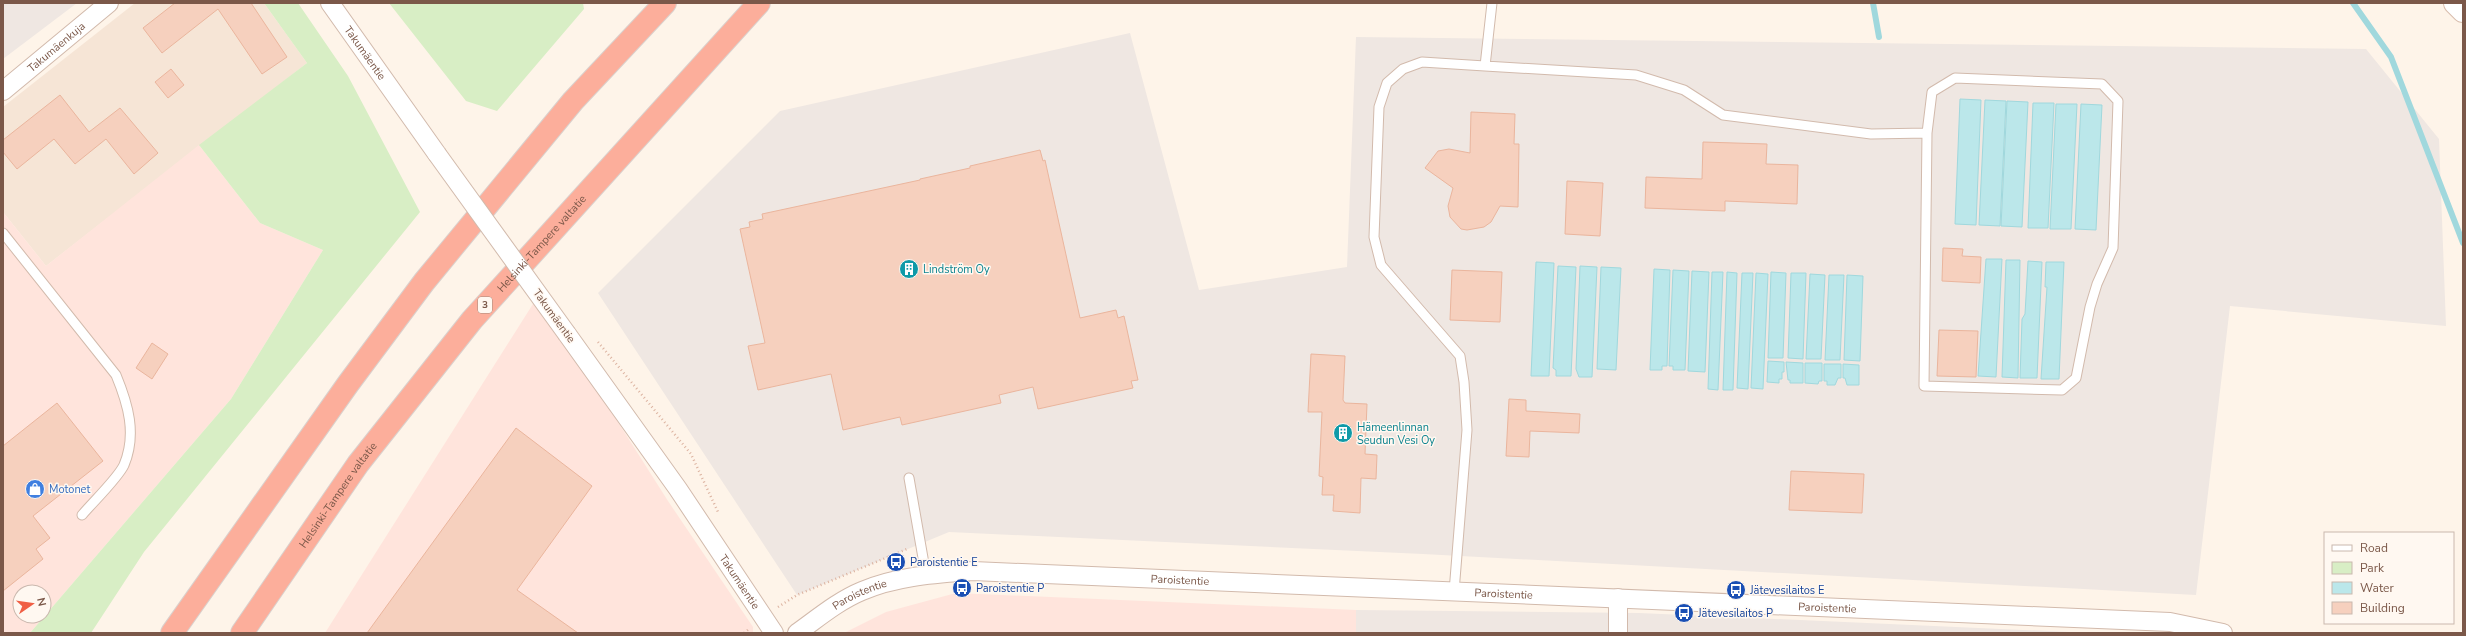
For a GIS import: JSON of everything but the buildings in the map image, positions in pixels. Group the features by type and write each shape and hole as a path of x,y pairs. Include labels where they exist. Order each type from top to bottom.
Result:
{"highway":[{"path":"172,632 348,384 424,282 573,101 665,3"},
{"name":"Helsinki-Tampere valtatie","path":"242,633 358,464 472,320 759,3"}],"main road":[{"path":"2455,3 2463,11"}],"street":[{"name":"Takumäenkuja","path":"3,91 109,3"},
{"name":"Takumäentie","path":"330,3 678,489 774,633"},
{"name":"Paroistentie","path":"797,633 834,606 861,591 892,581 926,575 973,571 2170,622 2223,633"},
{"path":"1618,598 1618,633"}],"lane":[{"path":"1485,66 1492,3"},
{"path":"1454,592 1467,430 1464,382 1460,356 1381,265 1374,237 1379,107 1386,83 1403,69 1422,62 1636,75 1684,90 1723,115 1871,134 1927,133"},
{"path":"1955,78 2102,84 2118,102 2113,248 2097,284 2090,307 2076,378 2062,390 1924,386 1927,133 1932,92 1955,78"},
{"path":"3,233 116,375 126,399 130,417 130,441 123,466 82,515"},
{"path":"909,478 926,575"}],"path":[{"path":"597,341 691,454 720,517"},
{"path":"744,633 797,595 920,543"},
{"path":"776,601 783,611"}],"shaded area":[{"path":"3,3 77,3 3,59"},
{"path":"135,3 264,3 307,63 46,266 3,212 3,107"},
{"path":"1130,33 1199,290 1347,267 1356,37 2366,49 2439,139 2446,326 2230,306 2196,595 1423,554 949,532 797,595 598,293 780,111"},
{"path":"199,145 260,223 323,250 231,399 52,607 52,584 12,584 12,624 38,624 30,633 3,633 3,212 46,266"},
{"path":"538,296 668,501 753,627 753,633 325,633"},
{"path":"956,593 1356,610 1356,633 844,633 886,612"},
{"path":"1356,610 1639,613 2093,633 1356,633"}],"green space":[{"path":"264,3 298,3 348,76 420,212 144,552 91,633 30,633 38,624 52,624 52,607 231,399 323,250 260,223 199,145 307,63"},
{"path":"389,3 583,3 584,9 497,111 466,101"}],"water":[{"path":"1960,99 1981,100 1976,225 1955,224"},
{"path":"1985,100 2006,101 2000,226 1979,225"},
{"path":"2007,101 2028,102 2022,227 2001,226"},
{"path":"2033,103 2054,103 2048,228 2028,228"},
{"path":"2056,104 2077,104 2071,229 2050,229"},
{"path":"2081,104 2102,105 2096,230 2075,229"},
{"path":"1986,259 2002,259 1996,377 1978,376"},
{"path":"2006,260 2020,260 2018,378 2002,377"},
{"path":"2028,261 2042,262 2037,378 2020,378 2022,319 2025,314"},
{"path":"1536,262 1554,263 1549,376 1531,376"},
{"path":"2046,262 2064,262 2059,379 2041,379 2047,287 2045,287"},
{"path":"1558,266 1576,267 1571,376 1556,376 1556,370 1553,368"},
{"path":"1580,266 1597,267 1592,377 1579,377 1576,369"},
{"path":"1601,267 1621,268 1616,370 1597,369"},
{"path":"1654,269 1670,270 1667,366 1662,366 1662,370 1650,370"},
{"path":"1673,270 1689,271 1685,370 1673,370 1673,366 1669,366"},
{"path":"1692,271 1709,272 1705,372 1688,371"},
{"path":"1712,272 1723,272 1718,390 1708,389"},
{"path":"1727,272 1737,273 1733,390 1723,390"},
{"path":"1771,272 1786,273 1783,358 1768,358"},
{"path":"1742,273 1753,273 1748,389 1737,388"},
{"path":"1756,273 1768,274 1763,389 1751,388"},
{"path":"1791,273 1806,273 1803,359 1788,358"},
{"path":"1810,274 1825,275 1821,359 1806,359"},
{"path":"1829,275 1844,275 1840,360 1825,360"},
{"path":"1847,275 1863,276 1860,361 1844,360"},
{"path":"1768,361 1784,362 1784,372 1782,372 1782,379 1779,379 1779,383 1767,382"},
{"path":"1786,362 1803,363 1803,383 1790,383 1790,380 1788,380"},
{"path":"1805,363 1822,363 1822,381 1819,381 1818,384 1805,383"},
{"path":"1824,364 1841,364 1841,378 1838,378 1835,385 1827,385 1827,381 1824,381"},
{"path":"1843,364 1859,365 1859,385 1847,385 1845,378 1843,378"}],"waterway":[{"path":"1873,3 1879,37"},
{"path":"2353,3 2391,57 2463,243"}],"place":[{"name":"Lindström Oy","path":"909,269"},
{"name":"Hämeenlinnan Seudun Vesi Oy","path":"1343,433"},
{"name":"Motonet","path":"35,489"},
{"name":"Paroistentie E","path":"896,562"},
{"name":"Paroistentie P","path":"962,588"},
{"name":"Jätevesilaitos E","path":"1736,590"},
{"name":"Jätevesilaitos P","path":"1684,613"}]}
